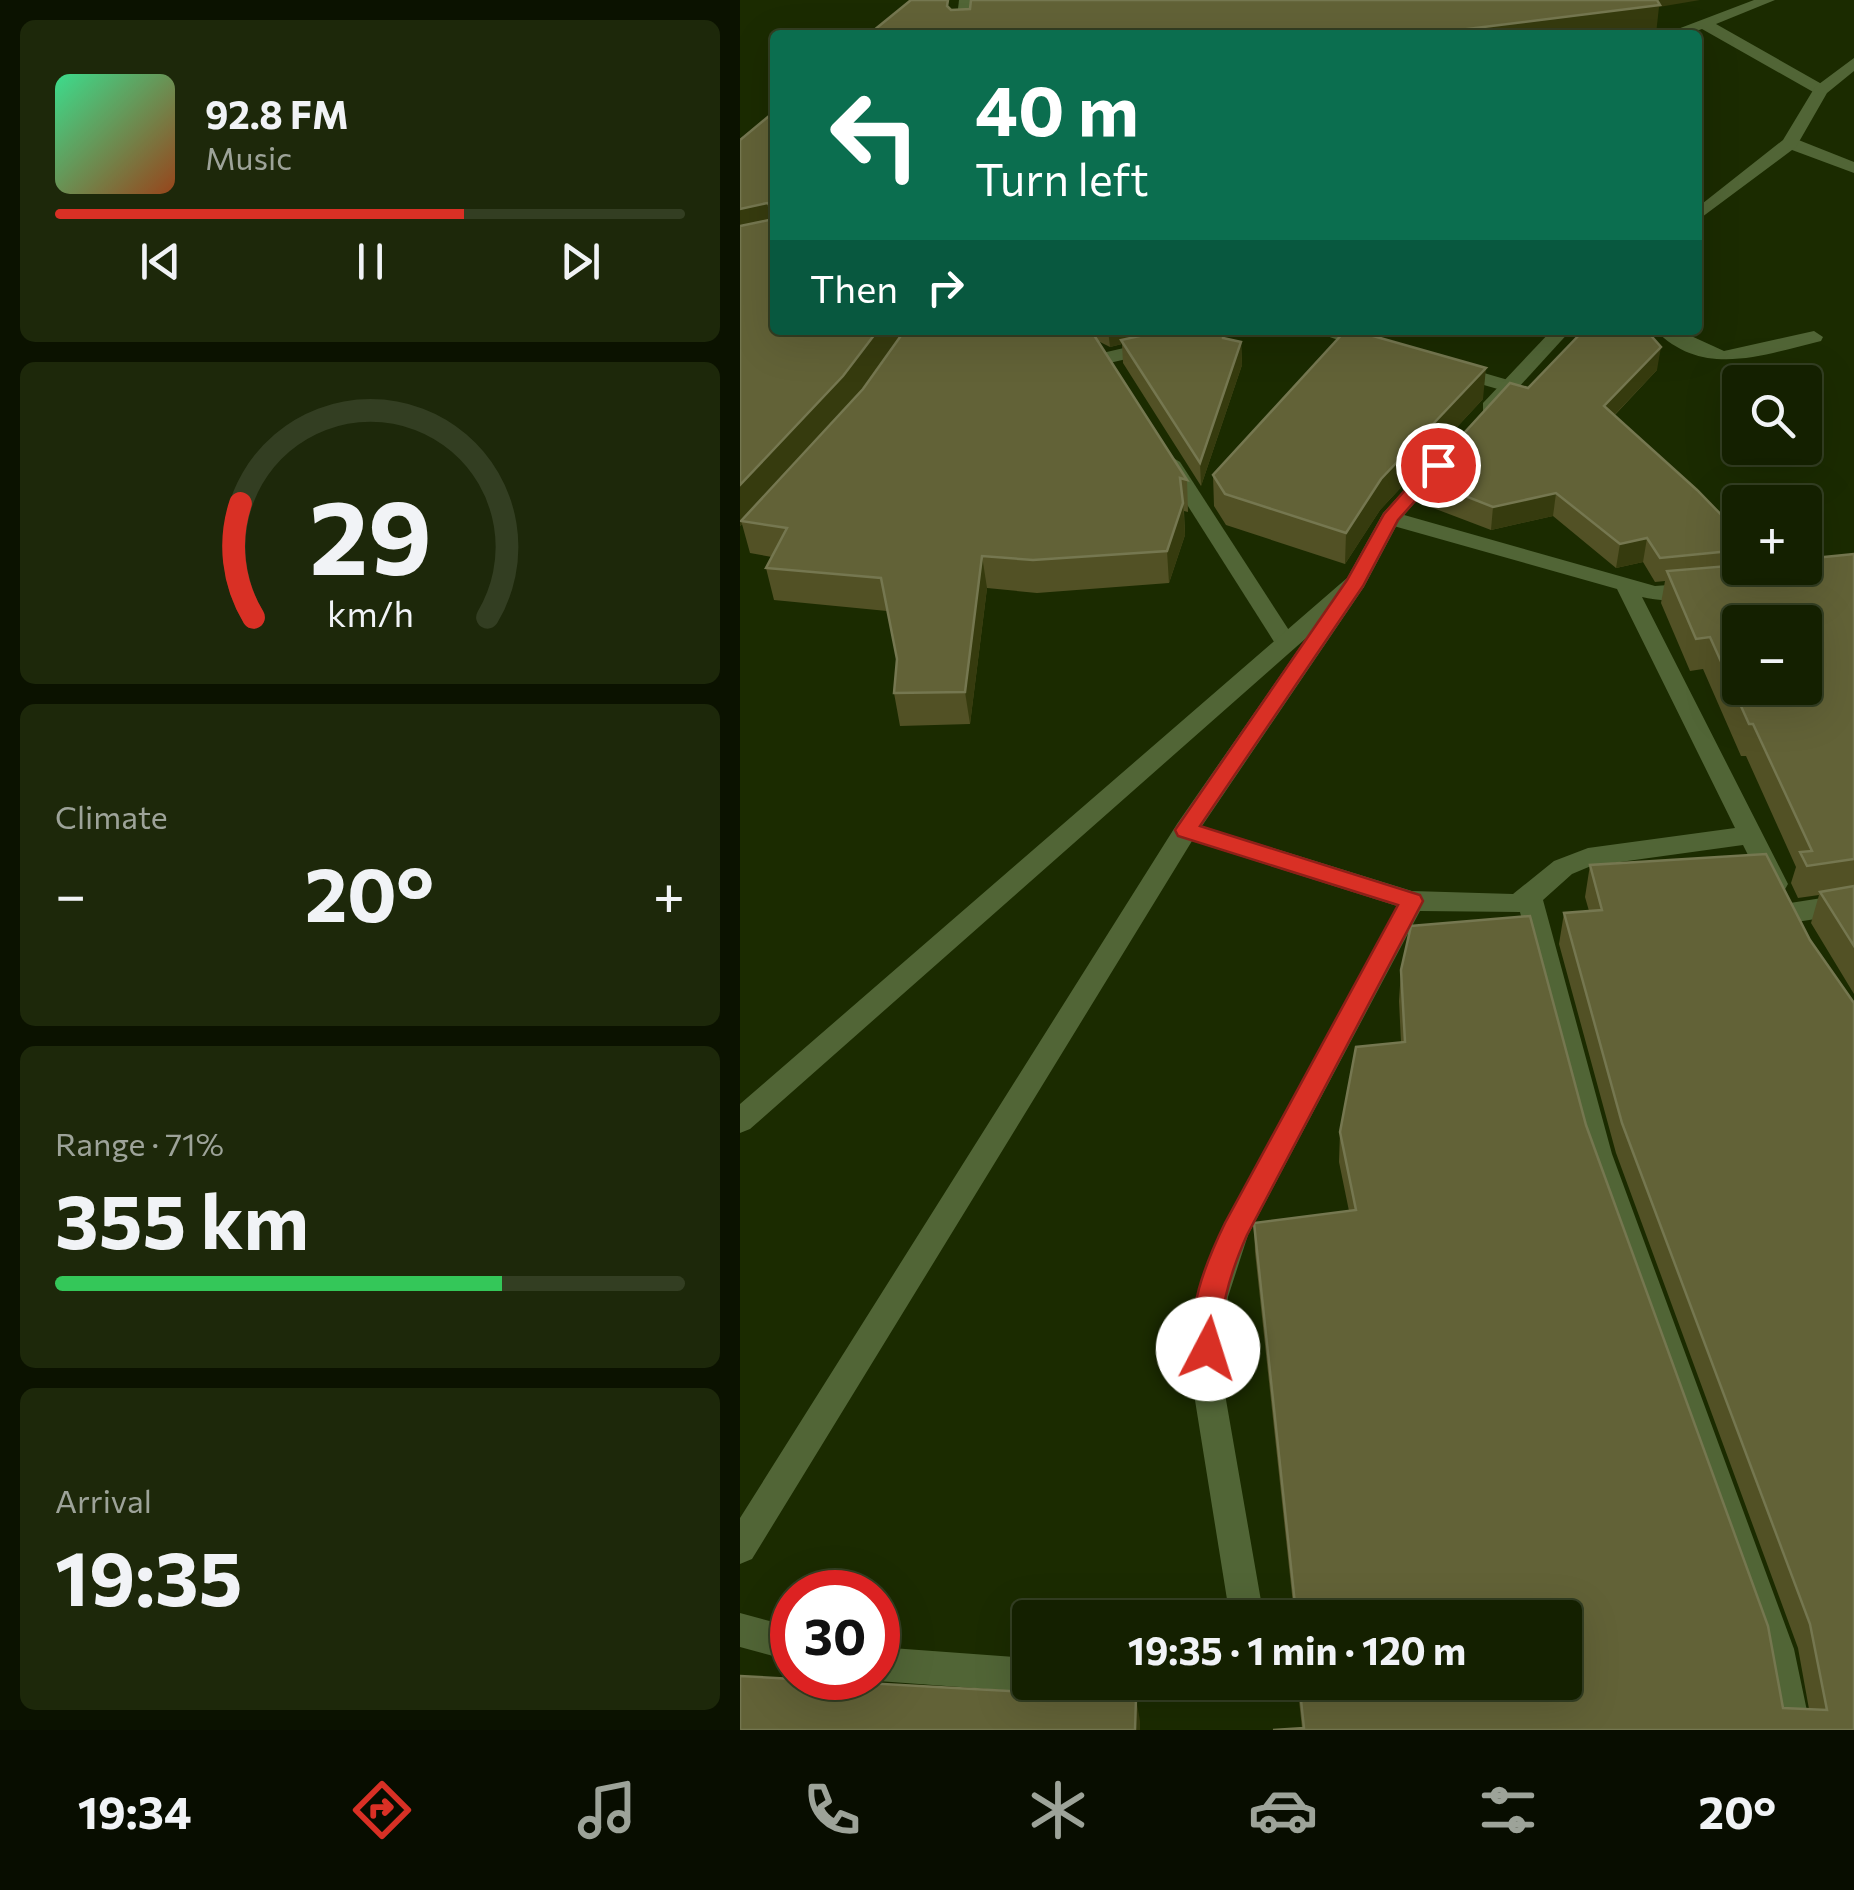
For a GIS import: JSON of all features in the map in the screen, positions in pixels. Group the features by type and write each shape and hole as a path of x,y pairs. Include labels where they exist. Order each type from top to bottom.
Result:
{"street":[{"path":"963,30 966,0"},
{"path":"1684,30 1768,0"},
{"path":"1704,23 1821,90"},
{"path":"1702,212 1790,143 1821,90 1854,63"},
{"path":"1790,143 1854,168"},
{"path":"1336,335 1395,352"},
{"path":"740,1548 1186,830 1356,582 1390,518 1557,335"},
{"path":"1674,335 1724,357 1814,337"},
{"path":"1104,359 1175,342"},
{"path":"1432,364 1508,386"},
{"path":"1163,451 1286,642"},
{"path":"1390,518 1655,593 1711,588"},
{"path":"740,1121 1356,582"},
{"path":"1624,582 1794,921 1854,902"},
{"path":"1186,830 1412,901 1494,906 1530,900 1556,873 1588,858 1751,835"},
{"path":"1530,900 1598,1154 1777,1649 1793,1730"},
{"path":"1244,1600 1208,1378 1208,1320 1219,1269 1235,1231 1412,901"},
{"path":"740,1630 770,1638"},
{"path":"900,1666 1012,1674"}],"building":[{"path":"911,0 948,0 951,10 970,9 971,0 1657,0 1660,5 1459,30 874,30"},
{"path":"770,115 770,205 740,209 740,140"},
{"path":"770,215 770,335 874,335 843,376 740,485 740,226 769,220"},
{"path":"901,335 1094,335 1187,480 1180,478 1183,503 1167,551 1033,560 982,556 965,692 894,693 897,659 881,578 766,568 787,528 741,521 863,389"},
{"path":"1144,335 1223,335 1241,342 1200,463 1121,340"},
{"path":"1341,335 1370,335 1486,368 1381,479 1346,533 1225,494 1213,475"},
{"path":"1579,335 1650,335 1661,347 1604,406 1722,516 1722,552 1660,558 1647,538 1620,544 1556,493 1493,507 1422,479 1510,383 1528,388"},
{"path":"1854,554 1854,859 1807,866 1800,852 1812,851 1740,705 1822,705 1822,605 1722,605 1722,664 1710,637 1696,639 1667,571 1722,566 1722,585 1822,585 1822,557"},
{"path":"1766,854 1810,940 1854,1003 1854,1730 1273,1730 1304,1728 1301,1700 1582,1700 1582,1600 1295,1600 1254,1223 1356,1210 1340,1132 1356,1047 1405,1042 1401,970 1411,926 1530,916 1586,1125 1768,1626 1783,1708 1827,1710 1810,1624 1622,1123 1564,913 1602,910 1590,865"},
{"path":"1854,886 1854,946 1820,892"},
{"path":"740,1676 770,1678 770,1700 900,1700 900,1685 1012,1691 1012,1700 1136,1700 1135,1730 740,1730"}],"route":[{"path":"1208,1349 1208,1320 1219,1269 1235,1231 1412,901 1186,830 1356,582 1390,518 1438,465"}]}
